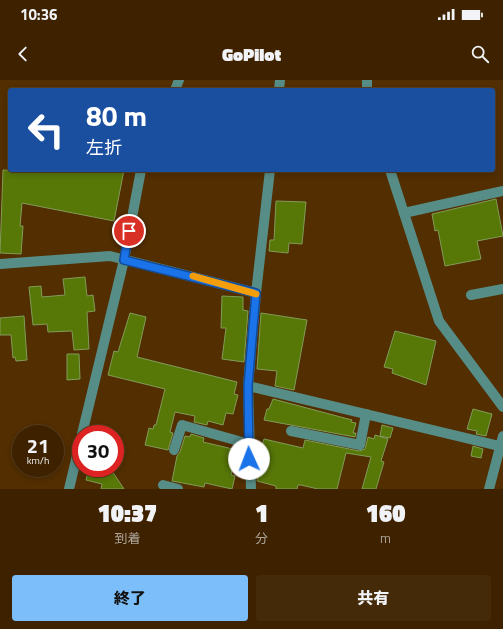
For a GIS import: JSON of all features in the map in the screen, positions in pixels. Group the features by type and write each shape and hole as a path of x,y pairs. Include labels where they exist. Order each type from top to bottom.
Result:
{"street":[{"path":"84,425 124,260 141,172"},
{"path":"251,489 248,386 256,293 270,172"},
{"path":"391,172 439,321 503,407"},
{"path":"404,213 503,191"},
{"path":"0,264 110,256 256,293"},
{"path":"471,295 503,289"},
{"path":"248,386 502,446"},
{"path":"290,431 360,445 366,414"},
{"path":"174,450 182,426 249,444"},
{"path":"489,489 502,446 503,436"},
{"path":"69,489 72,476"},
{"path":"163,485 178,489"}],"building":[{"path":"3,170 8,170 8,172 124,172 114,221 22,203 20,226 23,226 21,254 0,253"},
{"path":"496,199 503,236 477,241 481,259 445,266 438,230 435,231 432,214"},
{"path":"276,201 306,202 302,244 289,243 288,253 269,251 270,240 274,240"},
{"path":"85,277 87,296 93,295 95,311 87,312 89,349 74,350 72,331 48,332 47,324 33,325 29,287 41,286 42,297 65,295 63,279"},
{"path":"222,296 243,297 243,310 248,311 244,362 222,359 226,328 221,328"},
{"path":"130,313 146,317 137,357 237,382 234,394 238,395 233,414 226,413 223,425 208,421 207,425 194,422 195,416 175,412 170,432 173,433 168,450 145,445 149,428 153,429 154,425 156,425 165,389 108,375 114,351 118,352"},
{"path":"261,313 307,320 294,390 275,386 277,371 257,369"},
{"path":"24,316 27,360 16,361 15,357 13,358 11,335 0,335 0,318"},
{"path":"395,331 436,341 426,385 392,373 393,369 384,367"},
{"path":"67,354 79,354 80,379 67,380"},
{"path":"273,399 352,420 351,422 356,423 353,433 356,433 355,437 264,420 267,409 269,409"},
{"path":"473,409 492,414 486,436 476,434 477,431 467,429"},
{"path":"382,425 393,428 390,438 380,436"},
{"path":"191,434 204,438 203,442 237,450 231,475 235,476 232,489 205,483 204,487 172,481 177,456 180,452 185,436 190,437"},
{"path":"375,435 388,439 381,461 384,462 376,489 362,489 371,457 346,453 337,489 318,489 298,485 297,489 276,489 276,486 257,481 259,467 257,467 257,460 264,439 303,448 305,440 359,451 365,449 368,437 374,439"},
{"path":"473,446 483,449 481,458 471,456"},
{"path":"87,477 116,477 124,489 101,489 102,484 86,480"}],"slow traffic":[{"path":"193,276 256,294"}],"route":[{"path":"129,231 124,260 153,266 256,293 248,386 249,459"}]}
